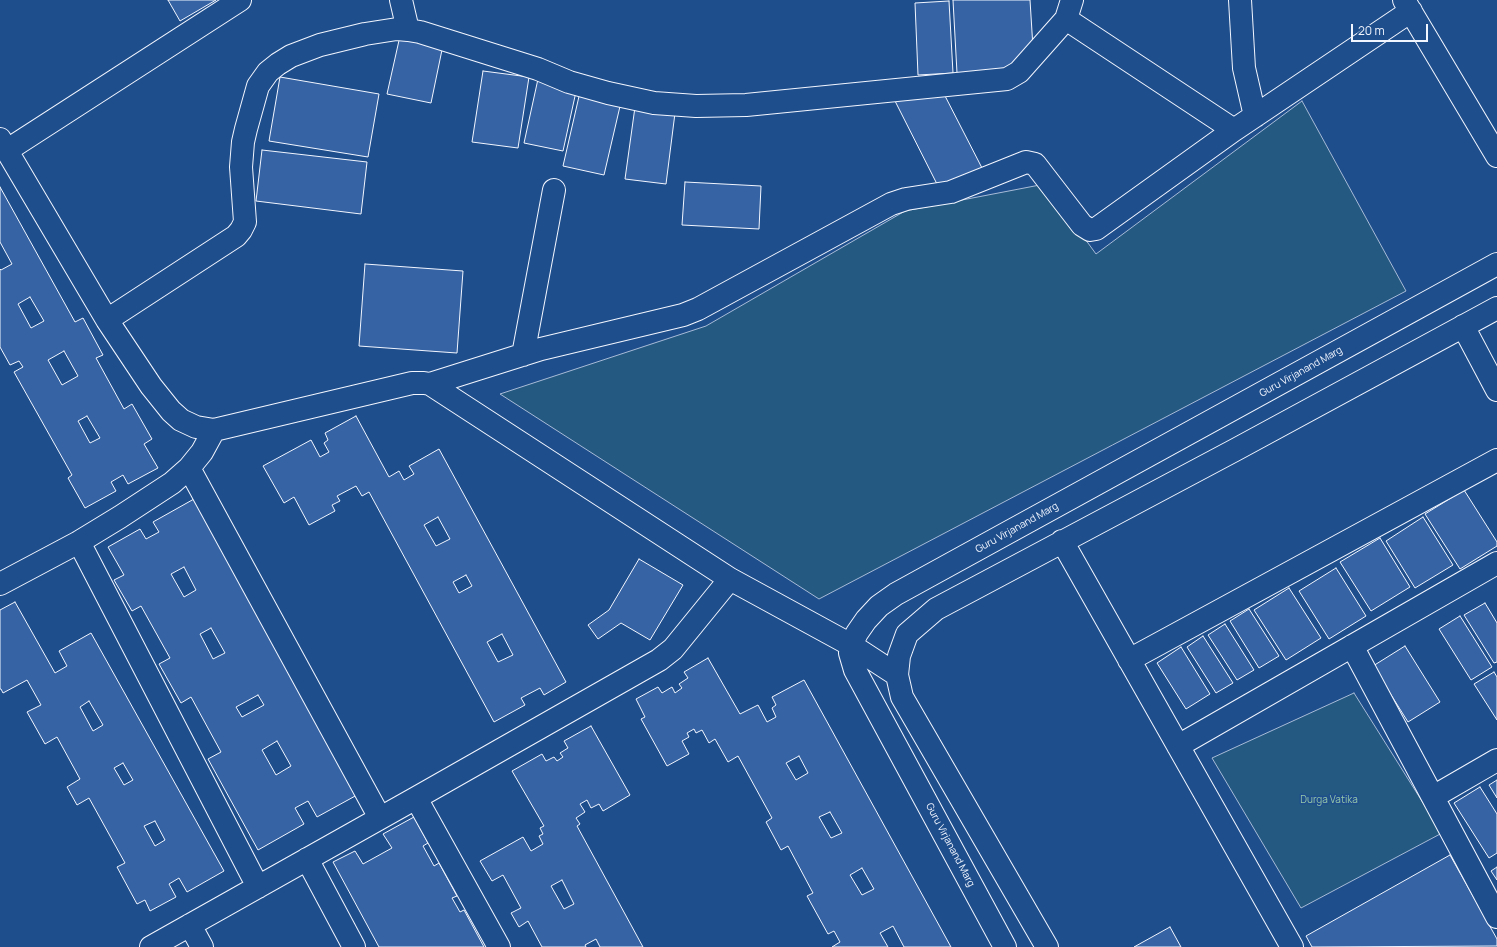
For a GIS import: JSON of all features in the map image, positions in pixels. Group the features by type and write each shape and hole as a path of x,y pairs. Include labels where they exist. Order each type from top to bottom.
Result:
{"street":[{"path":"240,0 3,145 107,320 151,386 171,411 181,420 196,427 214,430 412,383 430,384 730,579 851,645 897,675"},
{"path":"401,0 408,30"},
{"path":"1240,0 1244,68 1255,116"},
{"path":"107,320 236,236 241,230 245,222 241,167 243,142 258,86 268,72 291,56 320,45 365,34 397,29 408,30 538,69 569,82 608,94 654,103 696,106 746,105 1007,79 1018,72 1069,5 1234,130"},
{"path":"430,384 541,349 683,315 698,309 891,204 906,199 951,192 1026,162 1035,164 1082,225 1090,230 1096,229 1407,6 1497,156"},
{"path":"523,355 554,190"},
{"name":"Guru Virjanand Marg","path":"1005,947 855,670 850,653 851,645 866,620 879,606 896,594 1497,264"},
{"path":"1046,947 902,697 897,675 899,656 907,634 936,609 1235,450 1497,308"},
{"path":"1463,326 1497,390"},
{"path":"0,584 79,542 172,483 189,468 202,452 214,430"},
{"path":"1129,660 1497,460"},
{"path":"189,468 380,818"},
{"path":"1062,541 1292,947"},
{"path":"79,542 258,887"},
{"path":"1178,746 1497,563"},
{"path":"151,947 659,660 673,650 730,579"},
{"path":"1352,646 1497,917"},
{"path":"1433,797 1497,760"},
{"path":"416,798 499,947"},
{"path":"307,859 354,947"},
{"path":"190,925 202,947"}],"green space":[{"path":"1302,101 1406,291 819,599 500,394 706,326 905,211 1045,184 1096,254"},
{"name":"Durga Vatika","path":"1354,693 1442,833 1301,908 1212,758"}],"building":[{"path":"168,0 216,0 180,21"},
{"path":"953,0 1030,0 1033,48 1014,70 957,73"},
{"path":"949,1 953,73 918,75 915,3"},
{"path":"400,36 443,45 431,103 387,94"},
{"path":"483,71 529,77 518,148 472,142"},
{"path":"280,77 379,94 368,157 269,141"},
{"path":"538,79 577,87 563,151 524,143"},
{"path":"580,92 621,102 604,175 563,166"},
{"path":"943,92 982,168 940,190 894,99"},
{"path":"635,107 675,113 666,184 625,179"},
{"path":"262,150 367,162 361,214 256,201"},
{"path":"685,182 761,186 759,229 682,225"},
{"path":"0,187 75,322 83,318 103,355 96,358 124,409 132,404 152,439 144,444 158,468 128,484 123,475 111,482 116,491 85,508 68,478 72,475 14,372 23,367 19,361 10,365 0,347 0,269 1,270 12,264 0,242","holes":["30,297 44,321 31,328 18,304","64,351 78,376 62,385 48,360","87,416 100,438 90,443 78,421"]},
{"path":"365,264 463,271 457,353 359,346"},
{"path":"356,416 389,477 399,471 404,480 414,474 409,466 439,449 566,682 544,695 540,688 521,698 525,705 494,722 369,492 362,496 356,486 337,496 340,501 332,505 335,511 309,525 294,497 284,503 263,466 311,440 320,457 329,452 324,443 328,440 325,433","holes":["438,517 450,539 436,546 424,525","466,575 472,586 459,593 453,582","502,634 513,655 498,662 487,642"]},
{"path":"1464,490 1497,542 1497,546 1460,569 1425,514"},
{"path":"194,499 357,795 317,817 308,801 295,808 304,824 258,850 208,759 221,752 191,697 181,703 159,664 170,658 141,606 132,611 114,580 124,575 108,547 140,529 146,539 159,532 153,522","holes":["184,567 196,590 184,597 171,574","211,628 225,653 213,659 200,634","258,695 264,705 242,717 236,707","277,741 291,766 276,775 262,750"]},
{"path":"1423,517 1453,565 1415,588 1386,541"},
{"path":"1380,538 1410,587 1371,611 1340,562"},
{"path":"639,559 683,585 650,640 621,623 598,639 588,625 609,610"},
{"path":"1336,568 1366,616 1329,639 1299,591"},
{"path":"1289,588 1321,638 1286,660 1254,610"},
{"path":"15,602 55,673 67,666 59,651 91,633 224,871 187,892 179,878 169,884 176,897 150,911 145,900 137,904 117,867 125,863 89,798 77,805 67,787 80,779 57,737 45,744 27,712 41,705 27,680 3,693 0,689 0,610","holes":["89,701 103,725 93,731 80,707","123,763 133,780 124,785 114,768","155,821 165,840 155,846 144,826"]},
{"path":"1485,603 1497,623 1497,662 1494,663 1464,615"},
{"path":"1249,609 1279,656 1259,668 1230,621"},
{"path":"1460,616 1492,667 1471,680 1439,629"},
{"path":"1225,624 1254,670 1237,680 1208,635"},
{"path":"1203,636 1233,683 1216,693 1187,647"},
{"path":"1405,646 1440,702 1408,722 1373,666"},
{"path":"1181,647 1210,694 1186,709 1157,663"},
{"path":"708,658 740,714 758,705 767,722 776,717 772,708 776,705 772,697 804,680 951,947 904,947 893,926 880,933 888,947 832,947 840,942 834,931 828,934 807,896 813,893 788,846 781,850 766,822 772,818 738,756 728,762 715,739 709,743 702,730 696,733 694,729 687,733 689,737 682,741 689,754 667,766 641,719 645,717 636,699 658,687 662,693 672,687 675,693 682,688 679,684 688,678 684,672","holes":["799,756 808,773 796,780 786,763","830,812 842,833 831,838 819,817","862,868 874,889 862,895 850,875"]},
{"path":"1494,672 1497,677 1497,720 1474,684"},
{"path":"591,726 630,795 603,811 599,804 591,808 587,800 580,804 585,812 576,818 580,824 577,826 643,947 600,947 596,939 585,945 586,947 542,947 528,921 519,927 511,913 521,908 503,875 492,881 480,861 523,837 531,851 543,844 539,836 543,834 540,828 544,826 512,771 542,754 546,761 554,757 557,761 563,757 560,753 568,748 564,741","holes":["562,880 574,904 564,909 551,886"]},
{"path":"1497,780 1497,798 1489,785"},
{"path":"1480,787 1497,814 1497,853 1489,858 1454,803"},
{"path":"414,817 428,843 423,846 434,866 439,863 457,896 452,898 460,912 464,910 484,947 379,947 333,862 355,851 363,864 392,848 383,834"},
{"path":"1450,855 1497,939 1497,946 1312,947 1306,936"},
{"path":"1497,867 1497,880 1491,871"},
{"path":"1170,927 1181,947 1134,947"}]}
